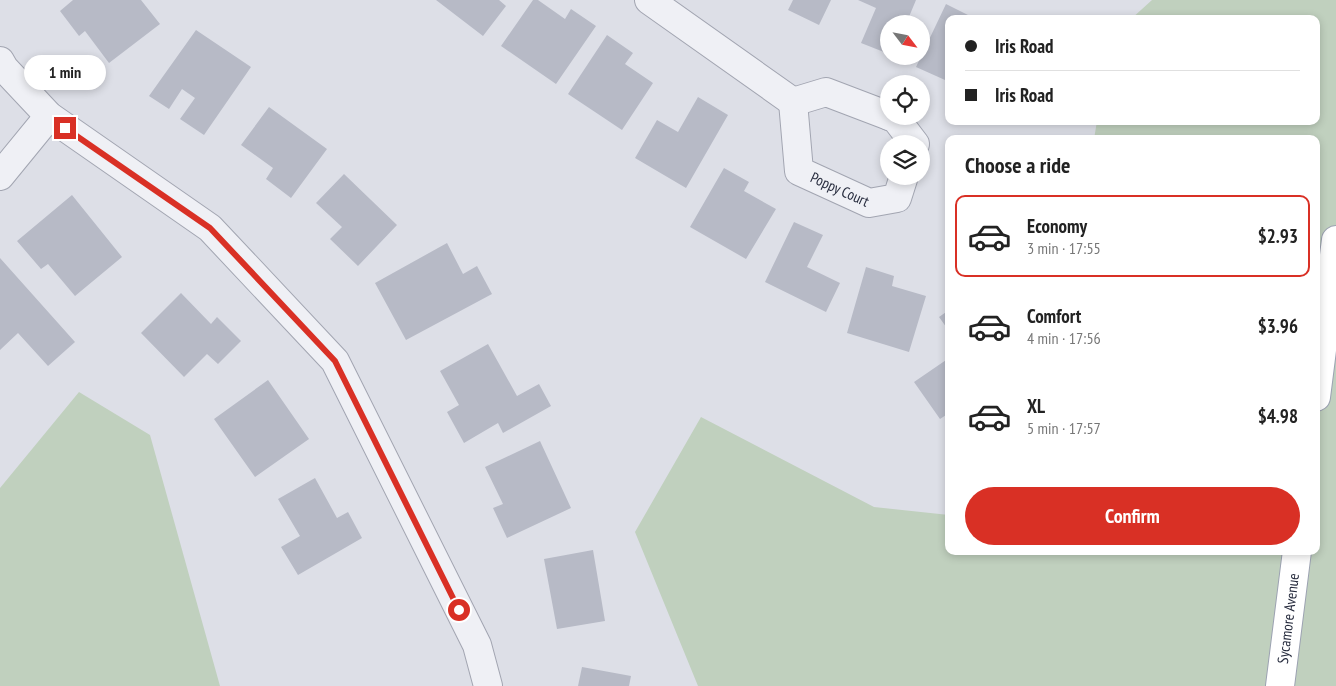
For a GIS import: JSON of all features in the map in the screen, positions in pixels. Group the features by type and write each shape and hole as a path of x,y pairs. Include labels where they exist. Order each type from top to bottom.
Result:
{"main road":[{"path":"1320,366 1336,240"},
{"name":"Sycamore Avenue","path":"1280,686 1296,555"}],"street":[{"path":"649,0 794,102 826,92 880,113"},
{"path":"0,61 4,68 49,116 210,228 335,361 477,645 488,686"},
{"name":"Poppy Court","path":"794,102 799,171 869,203 897,198 901,185"},
{"path":"0,176 49,116"},
{"path":"901,125 908,135"}],"green space":[{"path":"1152,0 1336,0 1336,686 698,686 635,532 701,417 874,507 945,515 945,555 1320,555 1320,135 1095,135 1096,125 1320,125 1320,15 1135,15"},
{"path":"79,392 150,435 220,686 0,686 0,488"}],"building":[{"path":"73,0 141,0 160,24 109,63 85,31 79,36 60,11"},
{"path":"436,0 499,0 506,6 483,36"},
{"path":"533,0 538,0 565,19 571,9 596,26 556,84 501,46"},
{"path":"793,0 831,0 819,25 788,10"},
{"path":"858,0 916,0 910,15 880,15 880,50 861,43 876,8"},
{"path":"946,4 968,15 945,15 945,80 916,67 917,65 930,65 930,38"},
{"path":"196,30 251,67 204,135 180,119 195,98 182,89 169,109 149,96"},
{"path":"607,35 633,53 625,64 653,83 622,130 568,94"},
{"path":"698,97 728,115 686,188 635,158 657,120 678,132"},
{"path":"269,107 327,149 291,198 266,179 273,168 241,145"},
{"path":"724,168 749,182 744,191 776,209 746,259 690,227"},
{"path":"344,174 397,225 358,266 330,239 342,227 316,203"},
{"path":"72,195 122,257 75,296 48,264 41,269 17,241"},
{"path":"794,222 823,235 807,267 840,283 826,312 765,282"},
{"path":"447,243 463,274 477,266 492,294 406,340 375,283"},
{"path":"0,258 75,342 48,366 18,333 0,350"},
{"path":"866,267 894,276 892,286 926,296 909,352 847,333"},
{"path":"181,293 211,324 217,317 241,341 218,364 207,354 184,377 141,333"},
{"path":"945,313 945,325 939,317"},
{"path":"488,344 517,396 539,384 551,406 503,433 498,423 464,443 447,412 459,405 440,371"},
{"path":"945,361 945,416 940,419 914,382"},
{"path":"268,380 309,439 255,477 214,419"},
{"path":"540,441 571,508 507,538 493,508 503,504 485,467"},
{"path":"315,478 337,518 348,512 362,538 298,575 281,547 300,536 278,499"},
{"path":"593,550 605,621 557,629 544,559"},
{"path":"582,667 631,676 629,686 578,686"}],"route":[{"path":"65,128 210,228 335,361 459,610"}]}
